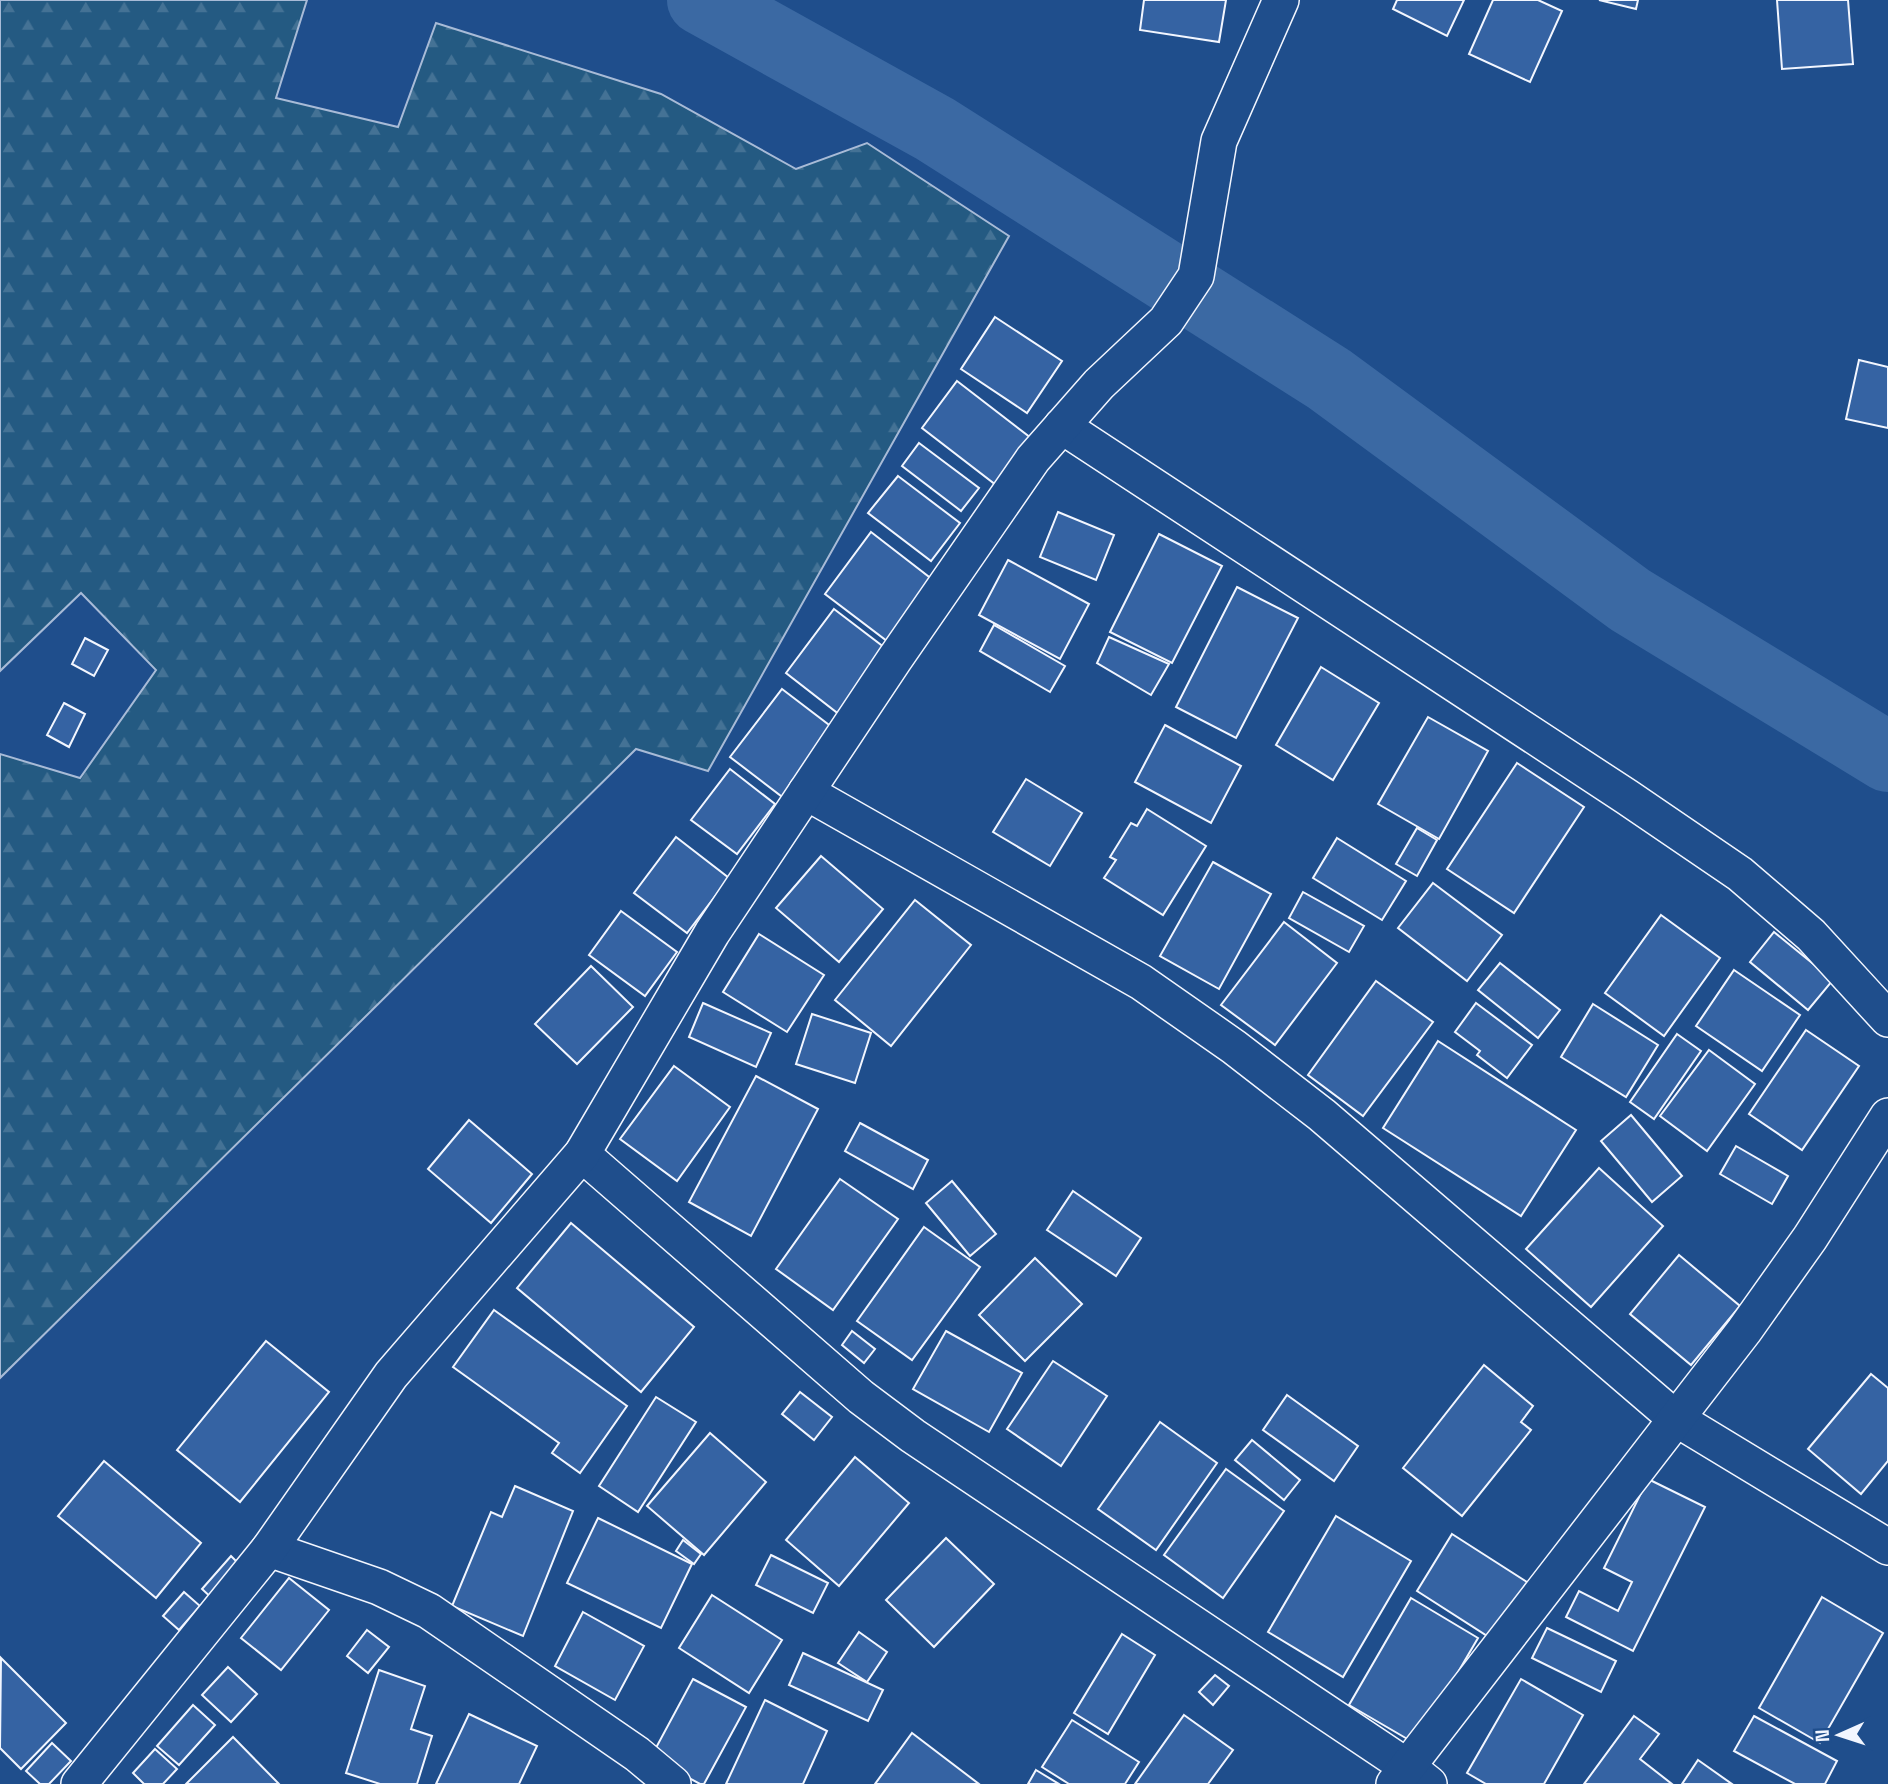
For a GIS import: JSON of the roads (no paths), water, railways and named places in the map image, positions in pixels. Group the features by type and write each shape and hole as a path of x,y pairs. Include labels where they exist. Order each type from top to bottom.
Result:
{"street":[{"path":"79,1784 269,1549 391,1375 582,1154 712,933 894,660 1026,470 1098,384 1166,321 1196,276 1219,141 1281,0"},
{"path":"1062,426 1740,874 1811,935 1888,1019"},
{"path":"806,792 1141,982 1234,1047 1322,1115 1675,1418 1888,1547"},
{"path":"582,1154 861,1397 913,1436 1411,1778 1675,1418 1759,1310 1810,1238 1888,1116"},
{"path":"269,1549 379,1587 429,1611 637,1754 673,1784"}],"waterway":[{"path":"702,0 935,129 1329,379 1630,600 1888,757"}]}
